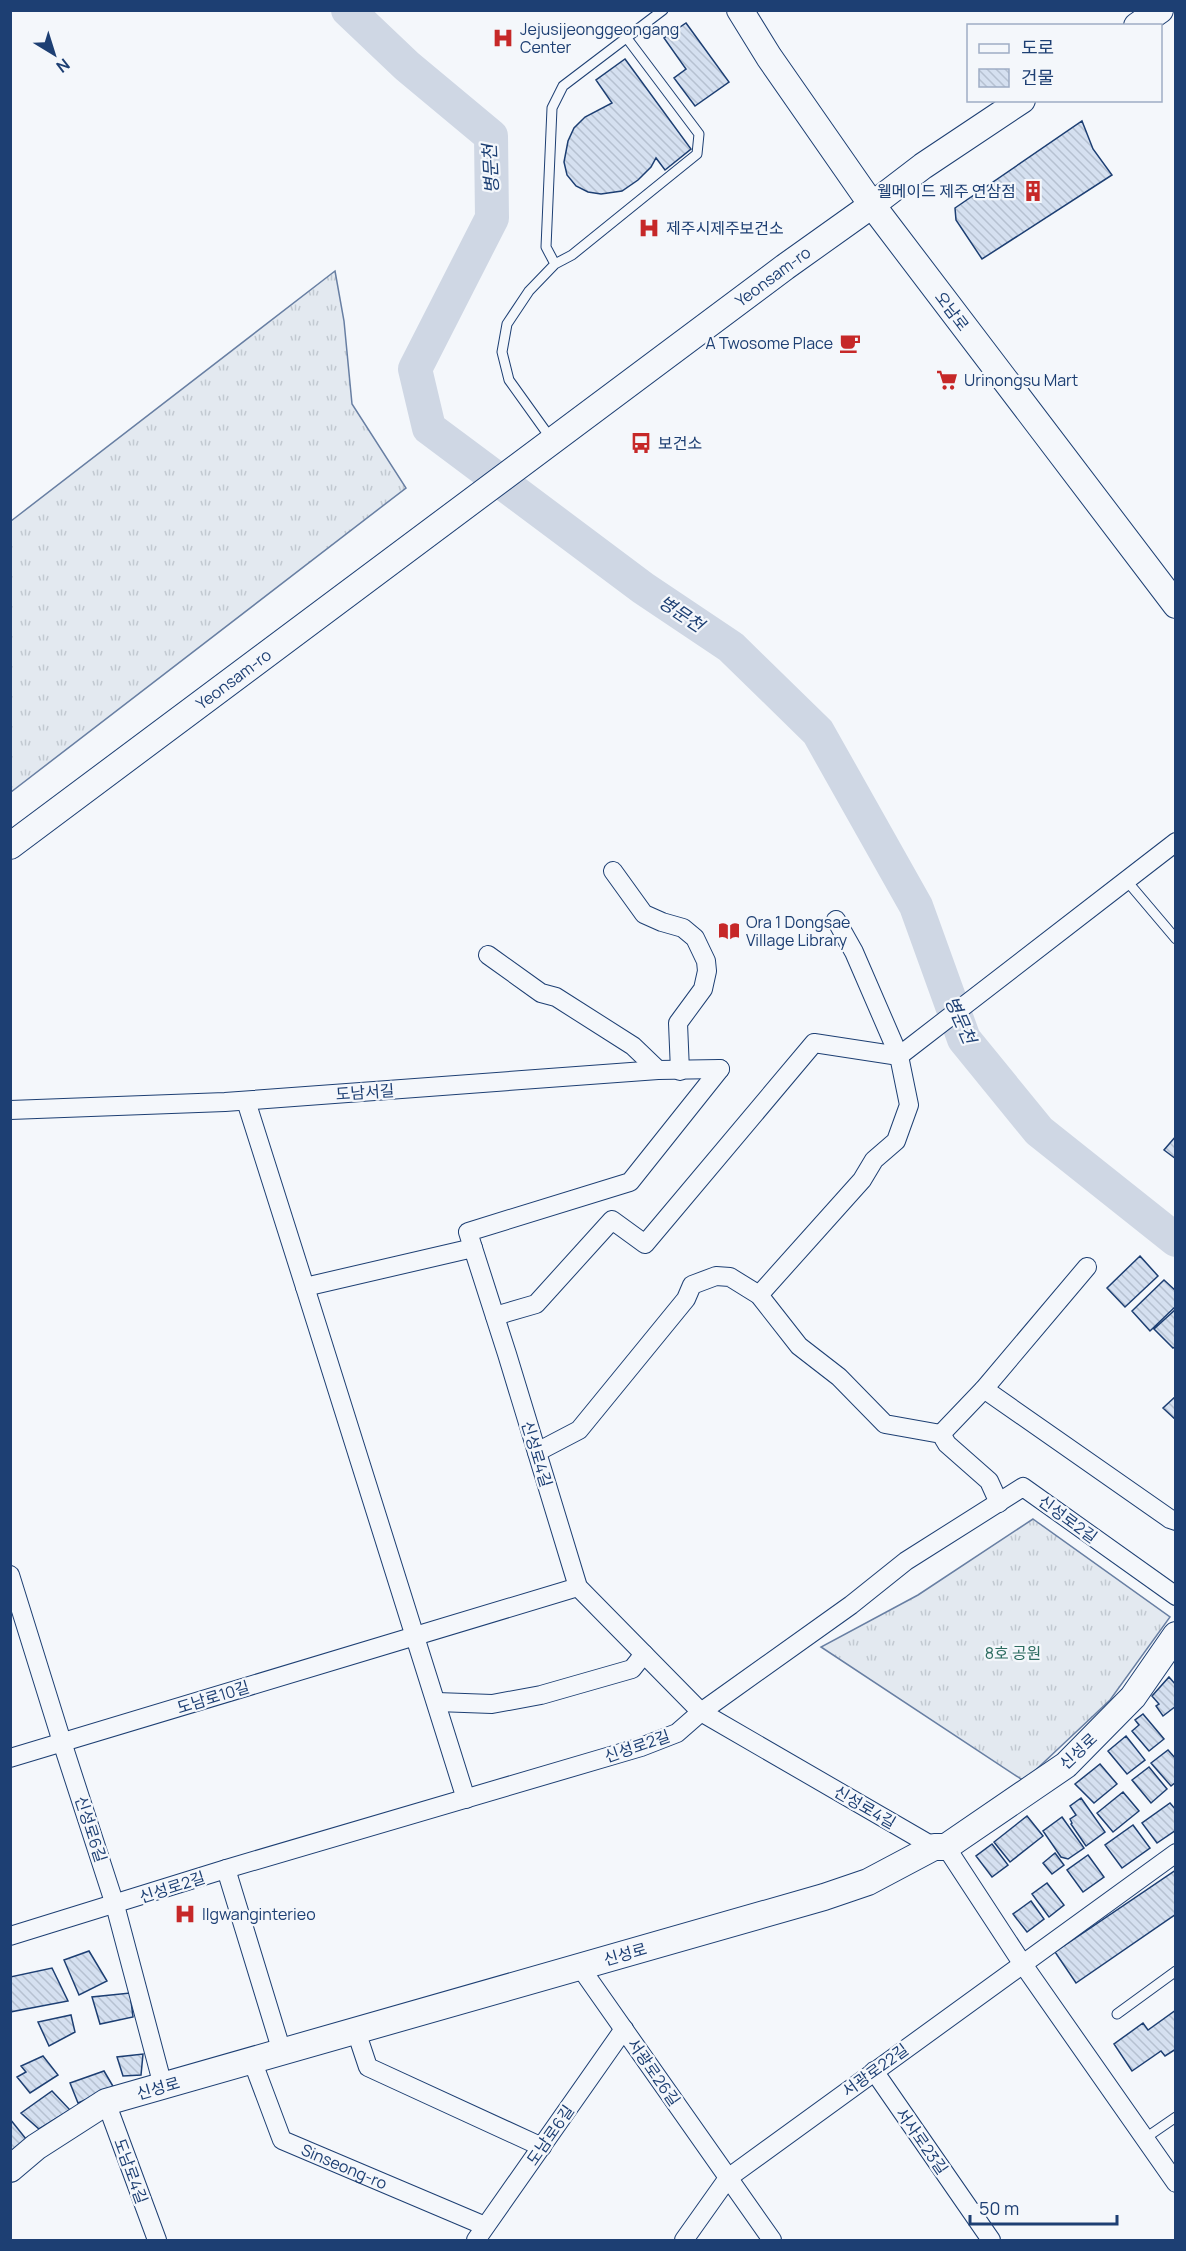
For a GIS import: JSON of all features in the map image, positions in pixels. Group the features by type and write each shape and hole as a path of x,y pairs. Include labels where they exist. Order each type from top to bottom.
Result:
{"street":[{"name":"오남로","path":"740,10 769,57 872,206 1176,605"},
{"path":"1140,24 1160,10"},
{"name":"Yeonsam-ro","path":"10,846 530,460 785,267 872,206 922,165 1019,102"},
{"path":"495,1316 536,1304 612,1220 645,1244 814,1043 899,1056 1176,842"},
{"path":"613,872 644,914 683,928 695,938 705,961 708,971 703,989 678,1023 680,1071"},
{"path":"759,1295 862,1180 874,1160 896,1141 909,1105 899,1056 854,952 836,920"},
{"path":"488,955 541,993 556,997 633,1046 658,1070"},
{"name":"도남서길","path":"10,1110 246,1101 658,1070 720,1069 630,1182 468,1232 472,1248"},
{"path":"246,1101 466,1798"},
{"path":"305,1287 472,1248"},
{"name":"신성로4길","path":"472,1248 578,1587 701,1712 940,1847"},
{"path":"941,1434 984,1389 1087,1267"},
{"path":"537,1452 579,1430 686,1299 692,1285 716,1276 730,1277 759,1295 799,1346 839,1377 885,1424 941,1434 947,1443 989,1481 999,1503"},
{"path":"984,1389 1170,1520 1176,1521"},
{"name":"신성로2길","path":"10,1936 226,1869 641,1747 677,1733 701,1712 851,1605 906,1561 1023,1487 1176,1596"},
{"name":"신성로6길","path":"10,1575 115,1905 163,2086"},
{"name":"도남로10길","path":"10,1758 578,1587"},
{"name":"신성로","path":"10,2169 36,2147 106,2102 868,1882 940,1847 1066,1765 1133,1697 1176,1635"},
{"path":"437,1702 492,1704 541,1695 632,1669 644,1654"},
{"path":"940,1847 1176,2183"},
{"name":"서광로22길","path":"728,2178 1176,1853"},
{"path":"226,1869 282,2052"},
{"name":"서광로26길","path":"580,1966 772,2241"},
{"name":"도남로6길","path":"481,2234 624,2029"},
{"path":"356,2031 368,2067 542,2147"},
{"name":"Sinseong-ro","path":"252,2060 282,2140 481,2234"},
{"name":"서사로23길","path":"874,2071 991,2241"},
{"name":"도남로4길","path":"106,2102 157,2241"},
{"path":"684,2241 728,2178"}],"lane":[{"path":"555,264 546,247 552,108 563,86 663,10"},
{"path":"554,442 509,380 502,352 507,324 529,291 555,264 572,255 697,154 699,134 626,37"},
{"path":"1126,880 1176,939"},
{"path":"1117,2014 1176,1971"},
{"path":"1144,2139 1176,2117"}],"green space":[{"path":"335,271 344,321 352,404 406,488 11,792 11,521"},
{"name":"8호 공원","path":"1033,1519 1170,1617 1110,1700 1024,1781 821,1647 918,1595"}],"building":[{"path":"686,23 729,82 695,106 674,78 686,69 664,38"},
{"path":"625,59 691,149 665,170 656,158 651,167 638,180 622,191 601,194 588,192 576,186 567,175 564,162 568,141 574,128 585,117 612,103 596,80"},
{"name":"웰메이드 제주 연삼점","path":"1082,121 1093,149 1112,175 982,259 956,220 955,208"},
{"path":"1176,1136 1176,1159 1164,1150"},
{"path":"1140,1256 1158,1276 1125,1307 1107,1288"},
{"path":"1164,1280 1176,1291 1176,1306 1150,1331 1132,1311"},
{"path":"1176,1309 1176,1346 1173,1348 1154,1329"},
{"path":"1176,1396 1176,1420 1163,1408"},
{"path":"1169,1677 1176,1685 1176,1706 1163,1716 1156,1706 1159,1704 1152,1696"},
{"path":"1143,1714 1164,1739 1149,1751 1132,1731 1139,1725 1135,1720"},
{"path":"1126,1736 1145,1760 1127,1774 1108,1751"},
{"path":"1168,1750 1176,1759 1176,1782 1171,1786 1151,1763"},
{"path":"1100,1764 1117,1784 1094,1803 1075,1784"},
{"path":"1149,1767 1167,1789 1151,1803 1132,1780"},
{"path":"1123,1792 1139,1811 1113,1832 1097,1813"},
{"path":"1081,1798 1105,1832 1086,1846 1070,1819 1076,1815 1070,1806"},
{"path":"1170,1803 1176,1810 1176,1830 1157,1843 1142,1823"},
{"path":"1027,1816 1043,1836 1010,1862 994,1842"},
{"path":"1062,1817 1084,1848 1068,1859 1061,1857 1043,1831"},
{"path":"1133,1825 1150,1848 1122,1868 1105,1845"},
{"path":"992,1844 1008,1865 992,1877 976,1856"},
{"path":"1055,1853 1064,1865 1052,1874 1043,1863"},
{"path":"1088,1855 1104,1877 1083,1892 1067,1870"},
{"path":"1176,1870 1176,1914 1076,1983 1055,1952"},
{"path":"1047,1883 1064,1905 1049,1917 1032,1894"},
{"path":"1031,1901 1044,1919 1027,1932 1013,1914"},
{"path":"89,1951 107,1981 79,1995 64,1960"},
{"path":"52,1968 68,2001 10,2012 10,1977"},
{"path":"130,1993 133,2017 100,2024 92,1997"},
{"path":"1176,2010 1176,2049 1165,2056 1161,2051 1132,2071 1114,2044 1143,2023 1148,2030"},
{"path":"71,2015 75,2032 49,2046 38,2022"},
{"path":"143,2054 141,2075 123,2076 117,2057"},
{"path":"43,2056 58,2075 30,2093 17,2077 26,2072 21,2066"},
{"path":"104,2071 114,2088 78,2103 70,2083"},
{"path":"52,2091 70,2110 39,2129 21,2113"},
{"path":"10,2119 30,2144 10,2153"}],"waterway":[{"name":"병문천","path":"348,10 407,66 491,136 492,218 415,369 429,428 643,588 731,647 818,732 916,906 964,1039 1039,1131 1176,1240"}],"place":[{"name":"Jejusijeonggeongang Center","path":"503,38"},
{"name":"웰메이드 제주 연삼점","path":"1033,191"},
{"name":"제주시제주보건소","path":"649,228"},
{"name":"A Twosome Place","path":"850,343"},
{"name":"Urinongsu Mart","path":"947,380"},
{"name":"보건소","path":"641,443"},
{"name":"Ora 1 Dongsae Village Library","path":"729,931"},
{"name":"Ilgwanginterieo","path":"185,1914"}]}
